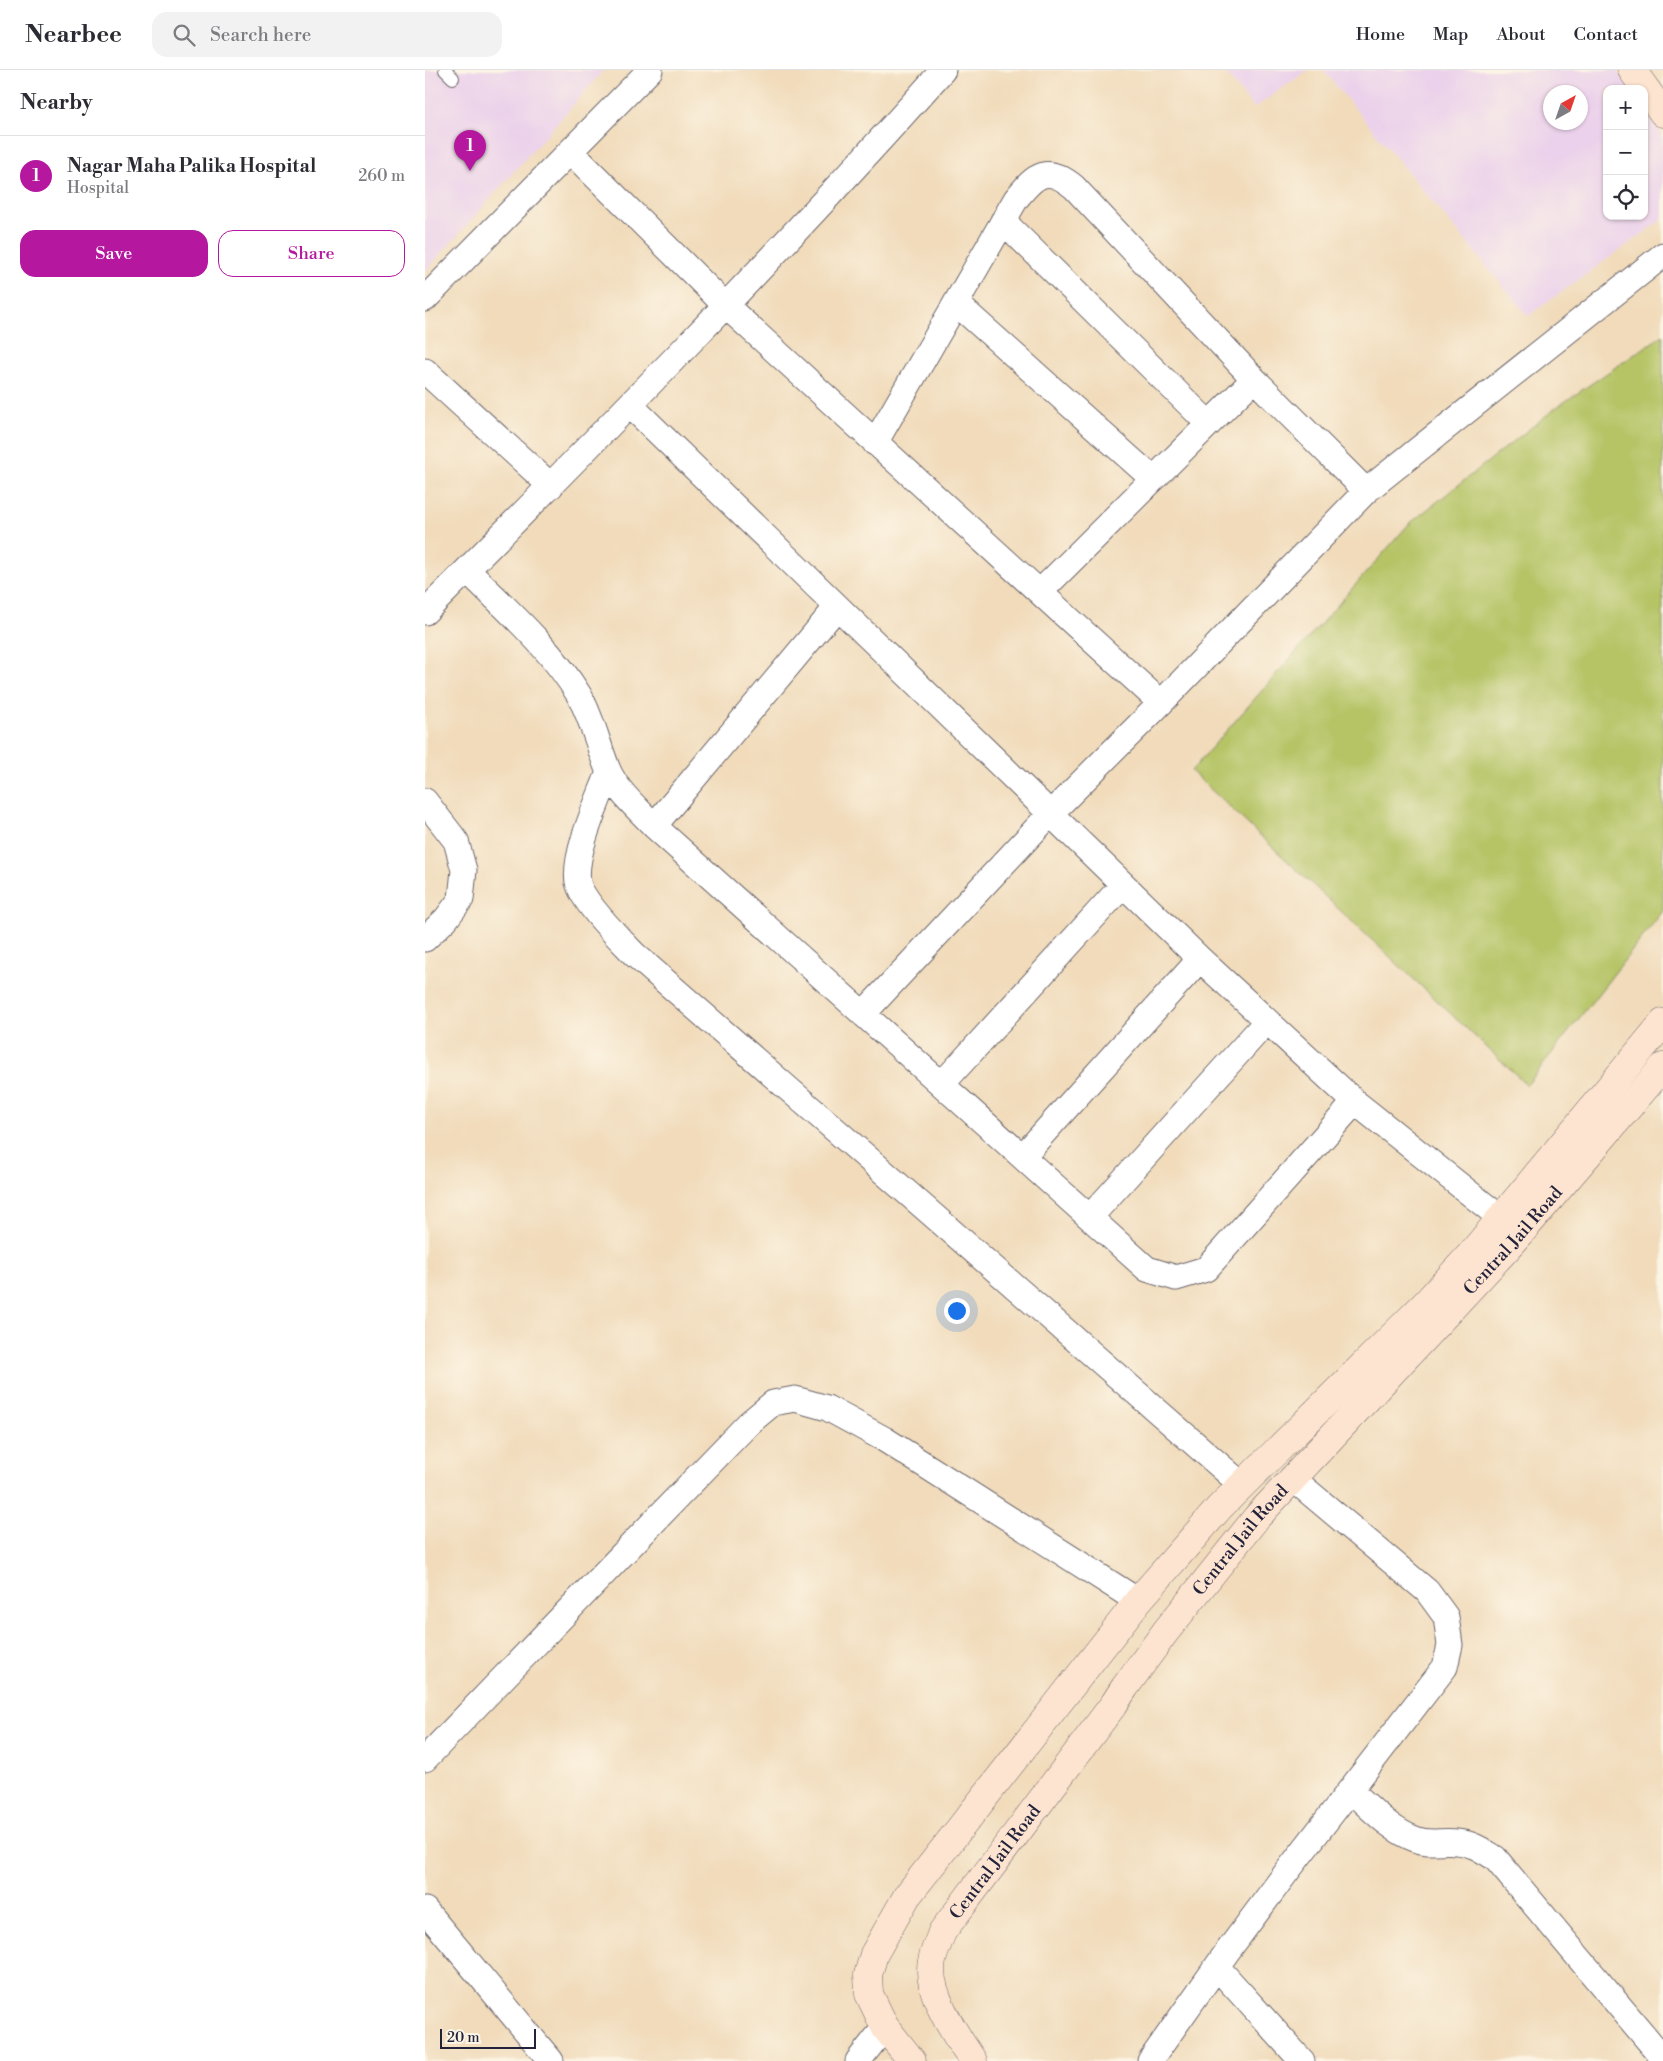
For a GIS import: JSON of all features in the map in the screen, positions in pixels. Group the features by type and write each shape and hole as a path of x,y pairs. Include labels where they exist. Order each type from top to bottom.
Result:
{"street":[{"path":"425,299 571,152 649,70"},
{"path":"425,612 630,405 867,155 943,70"},
{"path":"1632,70 1663,113"},
{"path":"571,152 725,305 1161,703"},
{"path":"875,443 1016,199 1030,182 1045,174 1061,177 1081,194 1254,378 1366,491"},
{"path":"1003,221 1209,424"},
{"path":"863,1014 1050,814 1161,703 1366,491 1663,255"},
{"path":"956,303 1153,479"},
{"path":"425,371 551,486"},
{"path":"1040,592 1254,378"},
{"path":"630,405 1200,959 1355,1102 1510,1226"},
{"path":"467,570 546,650 579,696 594,729 609,772 627,798 654,826 1147,1269 1176,1278 1206,1269 1355,1102"},
{"path":"654,826 837,607"},
{"path":"609,772 578,860 578,883 592,907 634,954 1242,1484"},
{"path":"425,801 456,841 464,870 461,899 446,919 425,939"},
{"path":"942,1084 1123,885"},
{"path":"1023,1156 1200,959"},
{"path":"1091,1217 1267,1021"},
{"path":"912,2061 885,2027 869,1994 868,1975 874,1954 907,1896 1138,1602 1220,1507 1425,1304 1471,1254 1510,1226 1629,1064 1663,1023"},
{"path":"1629,1064 1657,1074"},
{"name":"Central Jail Road","path":"973,2061 957,2038 932,1986 931,1962 942,1932 1114,1704 1166,1630 1257,1517 1510,1226 1657,1074"},
{"path":"425,1759 749,1423 773,1403 795,1398 827,1408 884,1439 1138,1602"},
{"path":"1151,2061 1217,1967 1314,1836 1445,1668 1450,1645 1446,1617 1427,1591 1292,1478"},
{"path":"1350,1790 1391,1825 1414,1839 1434,1843 1456,1842 1475,1845 1495,1858 1663,2058"},
{"path":"425,1910 551,2061"},
{"path":"1217,1967 1302,2061"},
{"path":"858,2061 885,2027"}],"shaded area":[{"path":"425,70 604,70 425,272"},
{"path":"1223,70 1308,70 1254,108"},
{"path":"1323,70 1617,70 1627,85 1603,85 1603,220 1648,220 1648,115 1663,137 1663,219 1528,316"}],"green space":[{"path":"1663,335 1663,911 1527,1085 1191,771 1409,524 1557,407"}],"place":[{"name":"Nagar Maha Palika Hospital","path":"470,171"}]}
